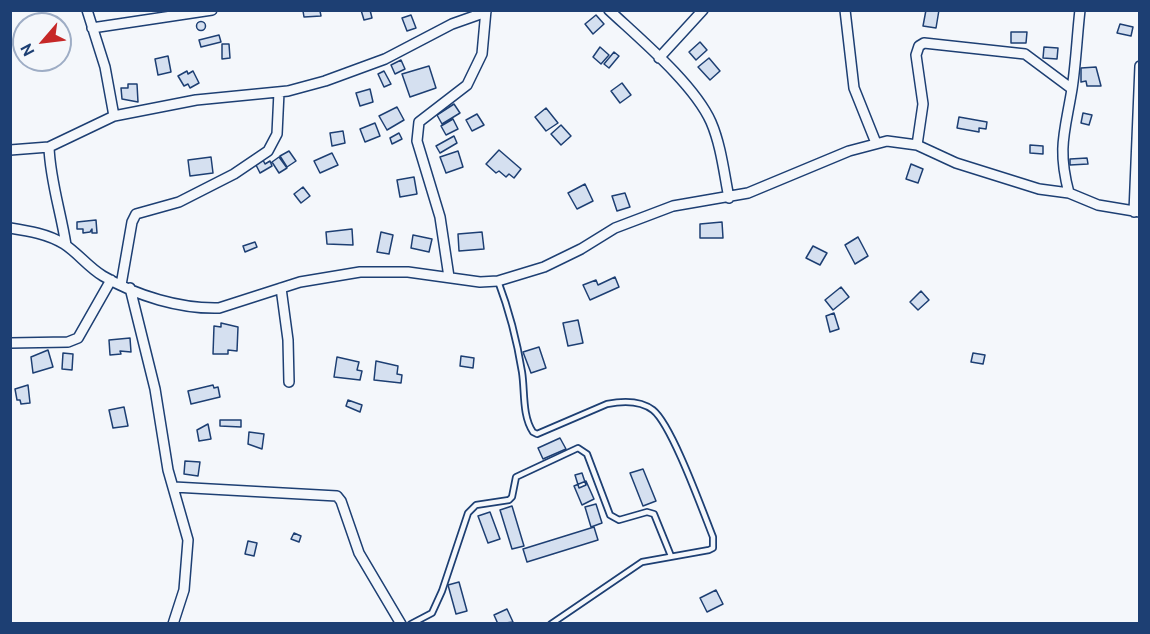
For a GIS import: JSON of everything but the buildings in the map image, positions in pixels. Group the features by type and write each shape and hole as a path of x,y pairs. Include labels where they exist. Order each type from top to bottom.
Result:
{"street":[{"path":"87,10 105,67 114,116"},
{"path":"92,28 212,10"},
{"path":"609,10 659,58 708,115 715,132 729,198"},
{"path":"659,58 703,10"},
{"path":"845,10 854,88 876,143"},
{"path":"1069,193 1061,159 1062,139 1072,89 1080,10"},
{"path":"10,150 49,147 114,116 196,100 279,92 357,71 452,24 486,11 482,54 467,85 419,122 416,130 419,148 440,217 449,277"},
{"path":"917,145 923,104 916,56 919,46 924,43 1025,54 1072,89"},
{"path":"10,228 45,235 66,245 89,267 125,286 181,305 219,308 281,288 360,272 408,272 480,282 498,281 544,267 581,249 615,228 642,217 673,206 748,193 819,163 876,143 900,141 917,145 964,166 1039,189 1069,193 1098,205 1137,212 1140,66"},
{"path":"173,624 184,590 188,540 168,470 155,389 125,286 132,222 136,214 179,202 234,174 268,151 273,146 277,134 279,92"},
{"path":"49,147 50,166 61,208 66,245"},
{"path":"10,343 68,342 78,338 111,280"},
{"path":"281,288 289,346 289,382"},
{"path":"174,487 337,496 341,501 359,553 401,624"}],"lane":[{"path":"498,281 507,304 522,372 527,421 532,432 537,434 607,404 619,402 638,404 653,410 664,425 686,469 714,543 713,548 704,552 642,562 551,624"},
{"path":"411,624 432,613 442,591 468,513 476,505 509,500 512,497 516,477 578,448 587,454 610,515 619,520 647,512 654,514 670,556"}]}
